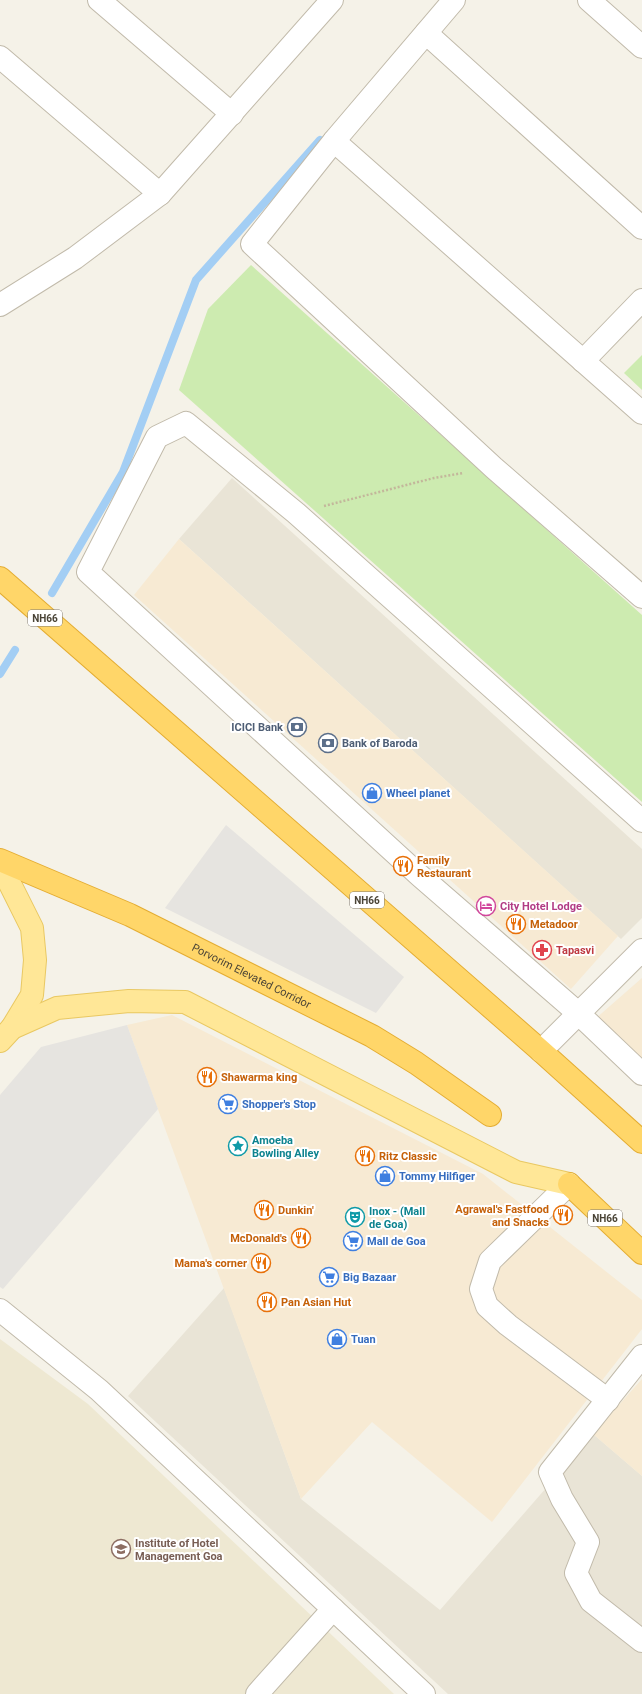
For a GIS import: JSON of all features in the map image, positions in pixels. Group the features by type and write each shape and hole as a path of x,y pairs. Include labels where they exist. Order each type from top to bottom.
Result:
{"highway":[{"name":"NH66","path":"0,578 541,1051 642,1142"},
{"name":"Porvorim Elevated Corridor","path":"0,860 130,915 372,1036 416,1063 490,1115"},
{"name":"NH66","path":"568,1184 642,1252"}],"main road":[{"path":"0,864 32,928 34,960 32,995 6,1034"},
{"name":"NH66","path":"6,1034 57,1008 129,1001 185,1002 516,1172 568,1184"}],"street":[{"path":"99,0 232,114"},
{"path":"0,306 75,258 160,194 332,0"},
{"path":"454,0 334,141 252,244 494,468 642,597"},
{"path":"589,0 642,47"},
{"path":"426,33 642,228"},
{"path":"0,57 160,194"},
{"path":"334,141 642,413"},
{"path":"583,360 642,300"},
{"path":"642,821 296,513 186,423 157,437 88,572 419,875 578,1014 642,1074"},
{"path":"541,1051 642,950"},
{"path":"568,1184 490,1261 481,1289 488,1306 493,1311 608,1400"},
{"path":"0,1310 100,1390 424,1694"},
{"path":"642,1356 550,1472 562,1499 588,1542 576,1573 592,1601 642,1641"},
{"path":"257,1694 334,1609"}],"path":[{"path":"296,513 434,478 494,468"}],"shaded area":[{"path":"232,478 642,849 642,918 621,939 179,539"},
{"path":"179,539 618,936 571,989 134,595"},
{"path":"226,825 404,977 376,1013 165,908"},
{"path":"642,978 642,1076 586,1027"},
{"name":"Mall de Goa","path":"172,1015 483,1174 642,1300 642,1329 492,1522 372,1422 301,1499 127,1025"},
{"path":"127,1025 158,1109 3,1289 0,1287 0,1095 41,1047"},
{"path":"224,1288 301,1499 440,1610 593,1434 642,1476 642,1694 448,1694 128,1396"},
{"name":"Institute of Hotel Management Goa","path":"0,1339 88,1404 394,1694 0,1694"},
{"path":"642,1379 642,1476 593,1434"}],"green space":[{"path":"251,265 642,615 642,802 179,390 208,309"},
{"path":"642,355 642,390 624,373"}],"waterway":[{"path":"52,593 123,472 196,280 320,140"},
{"path":"0,674 15,650"}],"place":[{"name":"ICICI Bank","path":"297,727"},
{"name":"Bank of Baroda","path":"328,743"},
{"name":"Wheel planet","path":"372,793"},
{"name":"Family Restaurant","path":"403,866"},
{"name":"City Hotel Lodge","path":"486,906"},
{"name":"Metadoor","path":"516,924"},
{"name":"Tapasvi","path":"542,950"},
{"name":"Shawarma king","path":"207,1077"},
{"name":"Shopper's Stop","path":"228,1104"},
{"name":"Amoeba Bowling Alley","path":"238,1146"},
{"name":"Ritz Classic","path":"365,1156"},
{"name":"Tommy Hilfiger","path":"385,1176"},
{"name":"Dunkin'","path":"264,1210"},
{"name":"Agrawal's Fastfood and Snacks","path":"563,1215"},
{"name":"Inox - (Mall de Goa)","path":"355,1217"},
{"name":"McDonald's","path":"301,1238"},
{"name":"Mall de Goa","path":"353,1241"},
{"name":"Mama's corner","path":"261,1263"},
{"name":"Big Bazaar","path":"329,1277"},
{"name":"Pan Asian Hut","path":"267,1302"},
{"name":"Tuan","path":"337,1339"},
{"name":"Institute of Hotel Management Goa","path":"121,1549"}]}
